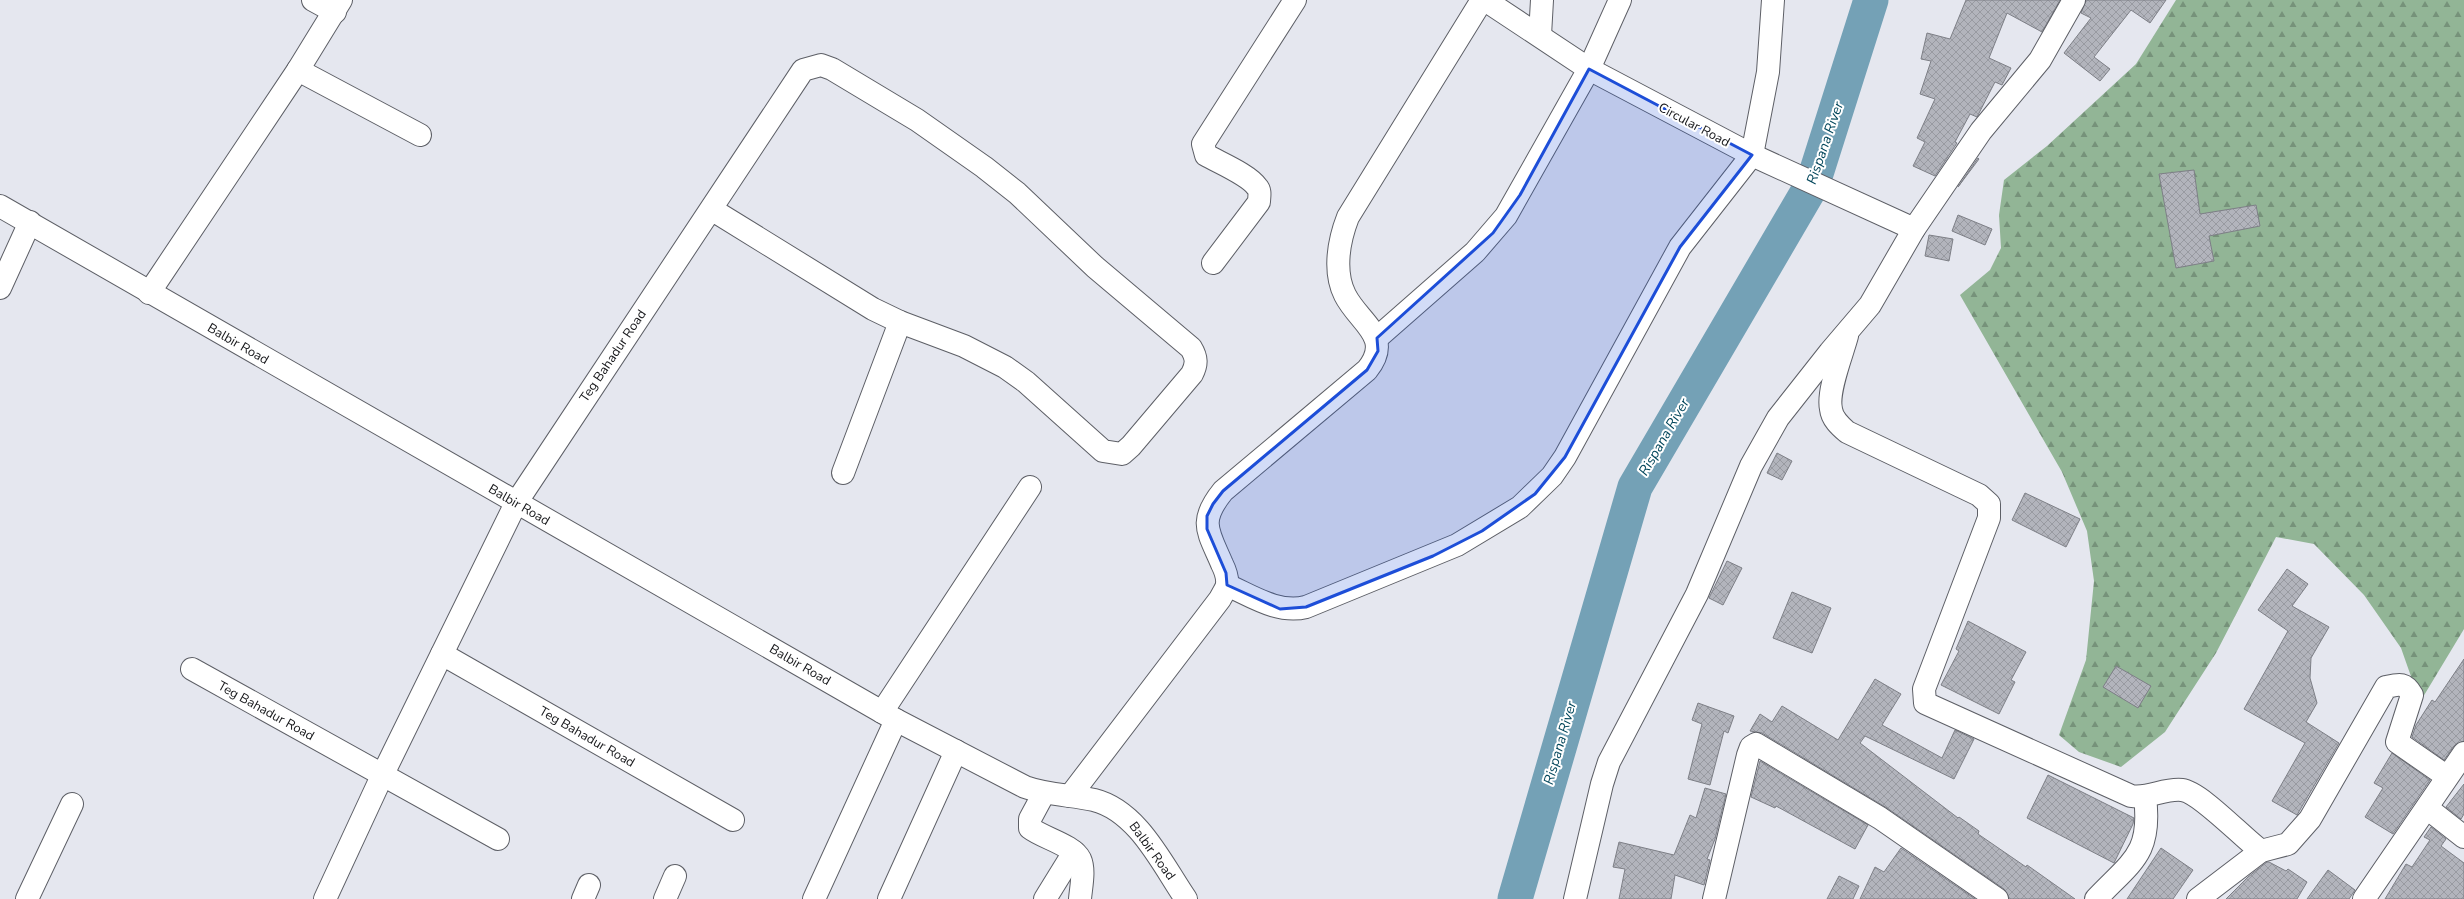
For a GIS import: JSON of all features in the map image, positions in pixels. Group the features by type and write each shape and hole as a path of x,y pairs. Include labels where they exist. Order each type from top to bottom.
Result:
{"street":[{"path":"149,293 298,70 338,6 313,0"},
{"path":"1213,263 1258,202 1260,194 1258,187 1251,181 1206,155 1203,144 1295,0"},
{"path":"1070,796 1220,599 1227,585 1226,573 1207,529 1207,516 1213,504 1223,491 1367,370 1375,361 1378,351 1377,338 1345,295 1340,277 1339,256 1342,234 1348,217 1482,0"},
{"name":"Circular Road","path":"1485,0 1540,35 1589,69 1752,155 1914,229"},
{"path":"1540,35 1542,0"},
{"path":"1377,338 1475,252 1506,216 1589,69 1620,0"},
{"path":"1227,585 1280,609 1293,610 1306,607 1432,556 1482,531 1520,507 1546,482 1565,457 1680,247 1752,155 1768,72 1773,0"},
{"path":"1575,899 1602,784 1609,762 1697,594 1751,466 1778,418 1848,330 1874,300 1914,229 1981,131 2040,60 2074,0"},
{"name":"Teg Bahadur Road","path":"325,899 382,776 516,503 802,70 812,65 821,65 832,69 917,120 984,167 1017,193 1095,267 1190,348 1195,356 1196,365 1192,374 1131,446 1122,454 1113,454 1104,452 1026,382 1005,367 964,346 900,322"},
{"path":"298,70 420,135"},
{"name":"Balbir Road","path":"0,206 30,222 149,293 889,716 1008,779 1044,793 1095,801 1113,808 1127,816 1138,829 1186,899"},
{"path":"711,209 852,297 900,322 843,473"},
{"path":"0,288 30,222"},
{"path":"1848,330 1831,394 1831,411 1839,424 1847,432 1979,495 1989,504 1988,518 1924,689 1925,703 2131,796 2145,797 2175,789 2191,792 2258,849"},
{"path":"814,899 889,716 1030,487"},
{"name":"Teg Bahadur Road","path":"442,654 733,820"},
{"name":"Teg Bahadur Road","path":"192,669 498,840"},
{"path":"2198,899 2258,849 2288,844 2310,819 2386,687 2401,684 2407,686 2412,695 2397,742 2446,776"},
{"path":"1714,899 1748,755 1751,747 1756,744 1880,818 1997,899"},
{"path":"889,899 956,751"},
{"path":"2364,899 2427,808 2446,776 2464,753"},
{"path":"1044,793 1030,819 1030,828 1074,852 1080,859 1082,870 1080,899"},
{"path":"2096,899 2139,853 2147,831 2145,797"},
{"path":"27,899 72,804"},
{"path":"2427,808 2464,837"},
{"path":"1044,899 1074,852"},
{"path":"665,899 675,876"}],"highlighted area":[{"path":"1589,69 1752,155 1680,247 1565,457 1535,494 1482,531 1433,556 1306,607 1280,609 1227,585 1226,573 1207,529 1207,516 1213,504 1223,491 1367,370 1378,351 1377,338 1493,233 1520,195"}],"green space":[{"path":"2176,0 2464,0 2464,629 2420,702 2401,648 2364,595 2314,544 2276,537 2216,653 2165,732 2121,767 2079,752 2059,735 2086,660 2094,581 2087,531 2062,472 1960,295 1990,270 2001,248 1999,215 2004,180 2047,146 2136,64"}],"building":[{"path":"1966,0 2060,0 2042,32 2007,13 1989,58 2011,68 2002,85 1995,82 1977,117 1970,114 1955,142 1957,143 1935,176 1913,166 1925,142 1917,138 1935,99 1920,94 1931,61 1921,59 1927,33 1950,39"},
{"path":"2086,0 2166,0 2150,23 2131,10 2094,57 2110,69 2100,81 2064,53 2091,18 2081,13"},
{"path":"1978,158 1979,159 1958,187"},
{"path":"2194,170 2200,214 2256,205 2260,226 2209,236 2214,261 2176,268 2159,174"},
{"path":"1958,215 1992,229 1985,245 1952,231"},
{"path":"1929,235 1953,239 1949,261 1925,256"},
{"path":"1777,453 1792,461 1782,480 1767,473"},
{"path":"2025,493 2080,519 2066,547 2012,520"},
{"path":"1727,561 1742,568 1723,605 1709,598"},
{"path":"2287,569 2308,584 2292,606 2329,627 2311,658 2310,678 2317,703 2306,722 2339,743 2297,815 2272,801 2305,743 2244,709 2288,631 2258,610"},
{"path":"1792,592 1831,608 1812,653 1773,638"},
{"path":"1968,621 2026,652 2011,680 2015,682 1999,714 1941,685 1959,651 1956,649"},
{"path":"2464,659 2464,741 2454,746 2444,760 2412,737 2416,725 2432,700 2435,702"},
{"path":"2116,666 2151,686 2138,708 2103,687"},
{"path":"1875,679 1901,694 1882,725 1942,758 1955,730 1974,739 1954,779 1865,736 1860,743 1958,818 1959,817 1979,831 1978,834 2026,867 2027,865 2075,899 2009,899 2004,889 1887,808 1762,733 1750,731 1760,714 1772,722 1782,706 1838,740"},
{"path":"1698,703 1734,716 1728,733 1724,731 1710,785 1688,779 1702,724 1692,720"},
{"path":"2392,753 2430,780 2393,834 2365,817 2383,788 2374,783"},
{"path":"1760,761 1868,825 1855,849 1776,806 1775,808 1751,797"},
{"path":"2048,775 2134,818 2133,824 2114,863 2027,818"},
{"path":"2464,784 2464,814 2461,819 2446,807"},
{"path":"1705,788 1726,794 1715,839 1707,859 1710,860 1704,885 1675,875 1671,899 1619,899 1625,869 1613,867 1619,842 1674,855 1690,815 1696,818"},
{"path":"2431,827 2446,839 2441,846 2464,863 2464,899 2385,899 2406,864 2412,867 2430,840 2424,837"},
{"path":"1901,848 1975,899 1860,899 1875,867 1884,872"},
{"path":"2161,848 2193,870 2173,899 2127,899"},
{"path":"2267,862 2286,871 2288,869 2307,882 2297,899 2226,899 2248,877"},
{"path":"2328,870 2355,890 2349,899 2307,899"},
{"path":"1839,876 1859,886 1853,899 1827,899"}],"waterway":[{"name":"Rispana River","path":"1515,899 1635,487 1813,183 1871,0"}]}
